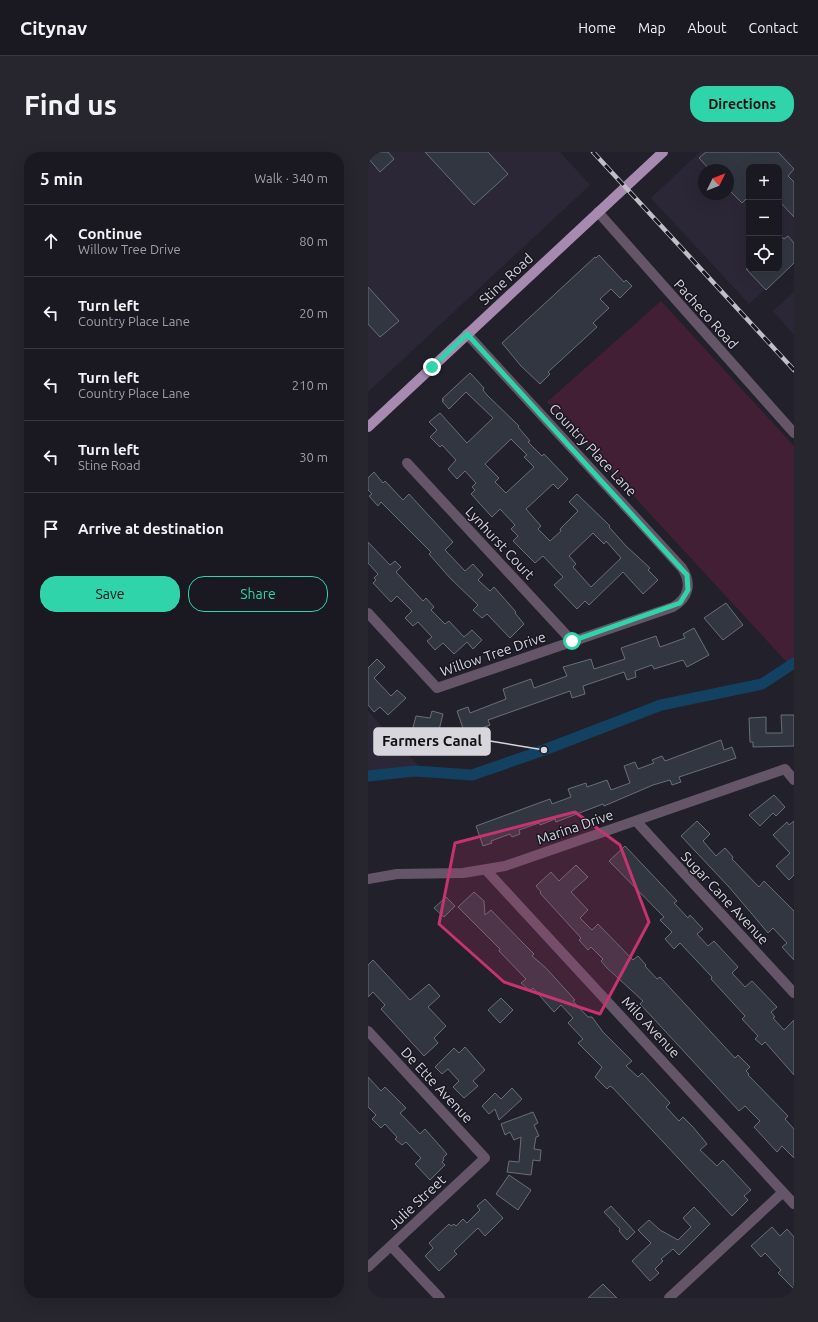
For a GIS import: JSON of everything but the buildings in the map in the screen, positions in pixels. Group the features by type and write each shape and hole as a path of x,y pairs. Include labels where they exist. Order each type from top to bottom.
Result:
{"main road":[{"name":"Stine Road","path":"368,427 663,152"}],"street":[{"name":"Pacheco Road","path":"598,212 794,433"},
{"name":"Country Place Lane","path":"467,334 682,568 687,575 688,590"},
{"name":"Lynhurst Court","path":"407,463 572,641"},
{"name":"Willow Tree Drive","path":"368,613 437,688 673,607 680,603 688,590"},
{"name":"Marina Drive","path":"368,879 397,874 463,872 486,870 505,866 785,769 794,780"},
{"name":"Sugar Cane Avenue","path":"636,821 794,993"},
{"name":"Milo Avenue","path":"486,870 794,1204"},
{"name":"De Ette Avenue","path":"368,1031 485,1158"},
{"name":"Julie Street","path":"368,1267 485,1158"},
{"path":"669,1298 783,1192"},
{"path":"391,1246 440,1298"}],"highlighted area":[{"path":"575,812 620,845 649,922 600,1014 504,982 439,924 455,843"}],"shaded area":[{"path":"368,152 560,152 590,185 368,392"},
{"path":"700,152 794,152 794,262 749,304 651,198"},
{"path":"794,292 794,335 773,311"},
{"path":"661,301 794,446 794,670 547,402"},
{"path":"368,711 425,773 368,778"}],"waterway":[{"path":"368,776 415,771 472,775 544,750 661,705 762,684 794,663"}],"railway":[{"path":"593,152 794,370"}],"place":[{"name":"Farmers Canal","path":"544,750"}],"route":[{"path":"432,367 467,334 687,575 689,583 688,590 680,603 673,607 572,641"}]}
